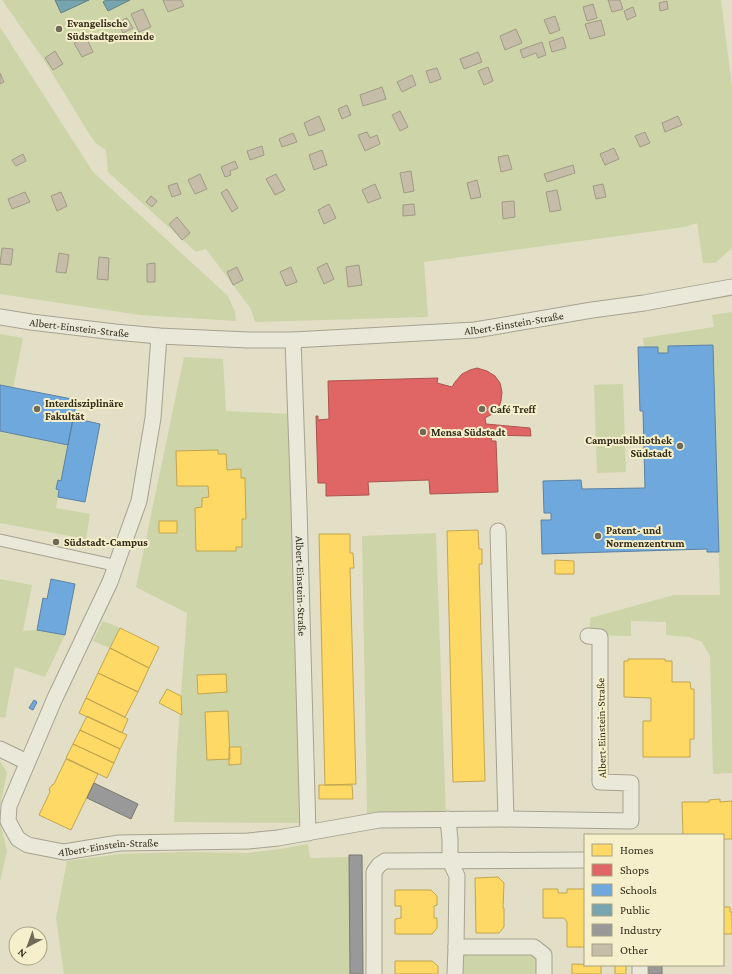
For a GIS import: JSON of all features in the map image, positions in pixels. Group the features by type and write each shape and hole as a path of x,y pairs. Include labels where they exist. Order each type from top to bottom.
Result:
{"street":[{"name":"Albert-Einstein-Straße","path":"0,317 54,325 159,336 248,340 293,340 475,330 592,310 644,303 732,287"},
{"name":"Albert-Einstein-Straße","path":"159,336 153,418 139,501 110,582 55,698 9,806 8,821 18,839 28,845 64,852 119,843 248,841 278,838 379,820 506,819 631,821 631,782 600,782 600,637 588,636"},
{"name":"Albert-Einstein-Straße","path":"293,340 308,832"},
{"path":"498,531 506,819"},
{"path":"0,540 109,564"},
{"path":"0,749 27,762"},
{"path":"448,819 450,861 457,876 455,974"},
{"path":"374,974 374,872 385,861 584,860"},
{"path":"456,947 534,947 544,955 544,974"}],"green space":[{"path":"2,0 721,0 732,87 732,248 715,263 703,263 697,223 685,227 424,262 428,317 255,322 251,309 206,249 196,252 108,172 106,150 95,143 42,57"},
{"path":"0,27 93,172 228,296 235,312 236,321 140,315 0,294"},
{"path":"732,312 732,773 713,774 710,656 702,642 689,637 666,635 666,622 631,621 631,636 590,635 590,618 674,595 720,595 713,345 668,346 668,353 658,353 658,347 644,347 643,338 714,327 712,315"},
{"path":"0,334 23,338 13,388 0,385"},
{"path":"184,357 223,359 226,411 291,414 301,823 174,822 177,750 187,613 136,587"},
{"path":"623,384 626,472 597,473 594,385"},
{"path":"0,431 68,445 61,481 58,480 59,490 56,508 90,514 86,539 0,523"},
{"path":"436,533 446,816 367,814 362,536"},
{"path":"0,579 32,585 23,631 37,630 65,635 45,677 15,667 5,718 0,717"},
{"path":"103,621 120,628 110,648 93,641"},
{"path":"0,761 7,773 0,806"},
{"path":"0,821 7,851 0,882"},
{"path":"308,844 310,858 350,857 352,974 64,974 56,918 67,861 121,854 181,852 247,853"},
{"path":"456,947 534,947 544,974 455,974"}],"building: Homes":[{"path":"218,450 218,454 226,454 227,470 241,469 241,478 245,478 246,519 242,519 242,547 236,547 236,551 196,551 195,508 202,507 202,498 209,497 208,486 177,486 176,451"},
{"path":"159,521 177,521 177,533 159,533"},
{"path":"478,530 479,549 482,549 482,564 479,564 485,781 453,782 447,531"},
{"path":"319,534 350,534 350,553 353,553 354,568 350,568 356,784 325,785"},
{"path":"555,560 574,561 574,574 555,574"},
{"path":"120,628 159,647 149,668 110,648"},
{"path":"110,648 149,668 138,692 98,673"},
{"path":"628,659 665,659 665,661 672,661 672,682 690,682 691,689 694,689 694,739 690,739 690,757 643,757 643,721 651,721 651,698 624,697 624,661 628,661"},
{"path":"98,673 138,692 125,717 86,698"},
{"path":"226,674 227,692 198,694 197,675"},
{"path":"167,689 181,696 182,715 159,703"},
{"path":"86,698 128,719 122,733 79,713"},
{"path":"228,711 230,759 207,760 205,712"},
{"path":"87,716 127,735 120,749 80,730"},
{"path":"80,730 120,749 114,763 73,744"},
{"path":"73,744 114,763 107,778 66,758"},
{"path":"229,747 241,747 241,764 229,765"},
{"path":"66,759 98,774 71,830 39,815 50,792 49,789 54,784"},
{"path":"319,785 352,785 353,799 319,799"},
{"path":"720,799 720,802 732,801 732,839 724,839 724,834 683,834 682,802 709,802 709,800"},
{"path":"498,877 504,883 504,927 499,933 476,933 475,878"},
{"path":"543,889 558,889 558,893 567,893 567,889 584,889 584,947 567,947 567,922 564,918 543,918"},
{"path":"395,890 431,890 437,896 437,905 434,906 434,918 437,918 437,928 432,934 395,934 395,919 401,918 401,906 395,906"},
{"path":"724,907 730,907 730,912 732,912 732,934 724,934"},
{"path":"395,961 432,961 438,966 438,974 395,974"},
{"path":"572,964 601,966 601,974 572,974"},
{"path":"615,966 626,966 626,974 615,974"}],"building: Shops":[{"name":"Mensa Südstadt","path":"477,368 487,371 495,376 500,383 502,392 499,407 494,413 485,418 486,424 530,428 531,436 490,435 492,441 496,441 498,492 430,494 429,480 368,482 369,495 326,496 326,483 318,483 316,416 318,416 318,420 329,419 328,381 438,378 437,383 452,387 462,374"}],"building: Schools":[{"name":"Campusbibliothek Südstadt","path":"713,345 719,552 707,552 707,549 542,554 541,520 551,520 551,513 544,513 543,481 581,480 582,489 645,488 643,411 640,411 638,347 658,347 658,353 668,353 668,346"},
{"name":"Interdisziplinäre Fakultät","path":"0,385 77,400 68,445 0,431"},
{"path":"73,418 100,424 85,502 58,497 59,490 56,489 58,480 61,481"},
{"path":"51,579 75,584 65,635 37,630 43,598 47,599"},
{"path":"34,700 37,702 33,710 29,708"}],"building: Public":[{"path":"55,0 89,0 61,13"},
{"path":"106,0 130,0 108,11 103,2"}],"building: Industry":[{"path":"94,783 138,804 131,819 87,798"},
{"path":"349,855 362,855 363,974 350,974"},
{"path":"648,966 662,966 662,974 649,974"}],"building: Other":[{"path":"163,0 181,0 184,6 168,12"},
{"path":"608,0 620,0 623,9 612,12"},
{"path":"667,1 668,9 660,11 659,3"},
{"path":"593,4 597,18 587,21 583,7"},
{"path":"633,7 636,16 627,20 624,11"},
{"path":"143,9 151,27 139,32 131,14"},
{"path":"555,16 560,30 550,34 544,20"},
{"path":"127,18 133,28 123,33 118,22"},
{"path":"601,20 605,35 590,39 585,24"},
{"path":"516,29 522,43 505,50 500,36"},
{"path":"86,37 93,52 82,57 74,43"},
{"path":"563,37 566,48 552,52 549,42"},
{"path":"542,42 546,55 538,58 536,53 523,58 520,50"},
{"path":"55,51 63,64 53,70 45,58"},
{"path":"478,52 482,62 464,69 460,59"},
{"path":"488,67 493,81 484,85 478,71"},
{"path":"437,68 441,79 430,83 426,71"},
{"path":"0,73 4,82 0,84"},
{"path":"412,75 416,85 402,92 397,82"},
{"path":"382,87 386,99 363,106 360,95"},
{"path":"347,105 351,115 342,119 338,109"},
{"path":"400,111 408,127 400,131 392,115"},
{"path":"319,116 325,130 309,136 304,123"},
{"path":"678,116 682,125 665,132 662,123"},
{"path":"367,132 370,138 377,135 380,144 365,151 358,135"},
{"path":"645,132 650,143 640,147 635,136"},
{"path":"293,133 297,142 282,147 279,139"},
{"path":"262,146 264,155 250,160 247,151"},
{"path":"614,148 619,159 605,165 600,154"},
{"path":"322,150 327,165 314,170 309,155"},
{"path":"23,154 26,161 16,166 12,160"},
{"path":"508,155 512,169 501,172 498,157"},
{"path":"235,161 238,168 230,171 231,175 225,177 221,167"},
{"path":"573,165 575,173 547,182 544,174"},
{"path":"411,171 414,191 404,193 400,173"},
{"path":"200,174 207,189 195,194 188,180"},
{"path":"276,174 285,190 275,195 266,179"},
{"path":"477,180 481,197 471,199 467,183"},
{"path":"177,183 181,194 172,197 168,186"},
{"path":"375,184 381,198 368,203 362,190"},
{"path":"603,184 606,197 596,199 593,186"},
{"path":"227,189 238,208 232,212 221,193"},
{"path":"557,190 561,210 550,212 546,192"},
{"path":"25,192 30,202 12,209 8,199"},
{"path":"61,192 67,206 57,211 51,196"},
{"path":"151,196 157,201 152,207 146,202"},
{"path":"514,201 515,217 503,219 502,202"},
{"path":"329,204 336,218 324,224 318,210"},
{"path":"414,204 415,215 403,216 403,205"},
{"path":"177,217 190,233 182,240 169,224"},
{"path":"2,248 13,249 11,265 0,264"},
{"path":"59,253 69,255 66,273 56,272"},
{"path":"99,257 109,258 108,280 97,279"},
{"path":"155,263 155,282 147,282 147,264"},
{"path":"327,263 334,279 324,284 317,268"},
{"path":"359,265 362,285 348,287 346,267"},
{"path":"237,267 243,280 233,285 227,272"},
{"path":"291,267 297,282 286,286 280,272"}],"place":[{"name":"Evangelische Südstadtgemeinde","path":"59,29"},
{"name":"Interdisziplinäre Fakultät","path":"37,409"},
{"name":"Café Treff","path":"482,409"},
{"name":"Mensa Südstadt","path":"423,432"},
{"name":"Campusbibliothek Südstadt","path":"680,446"},
{"name":"Patent- und Normenzentrum","path":"598,536"},
{"name":"Südstadt-Campus","path":"56,542"}]}
